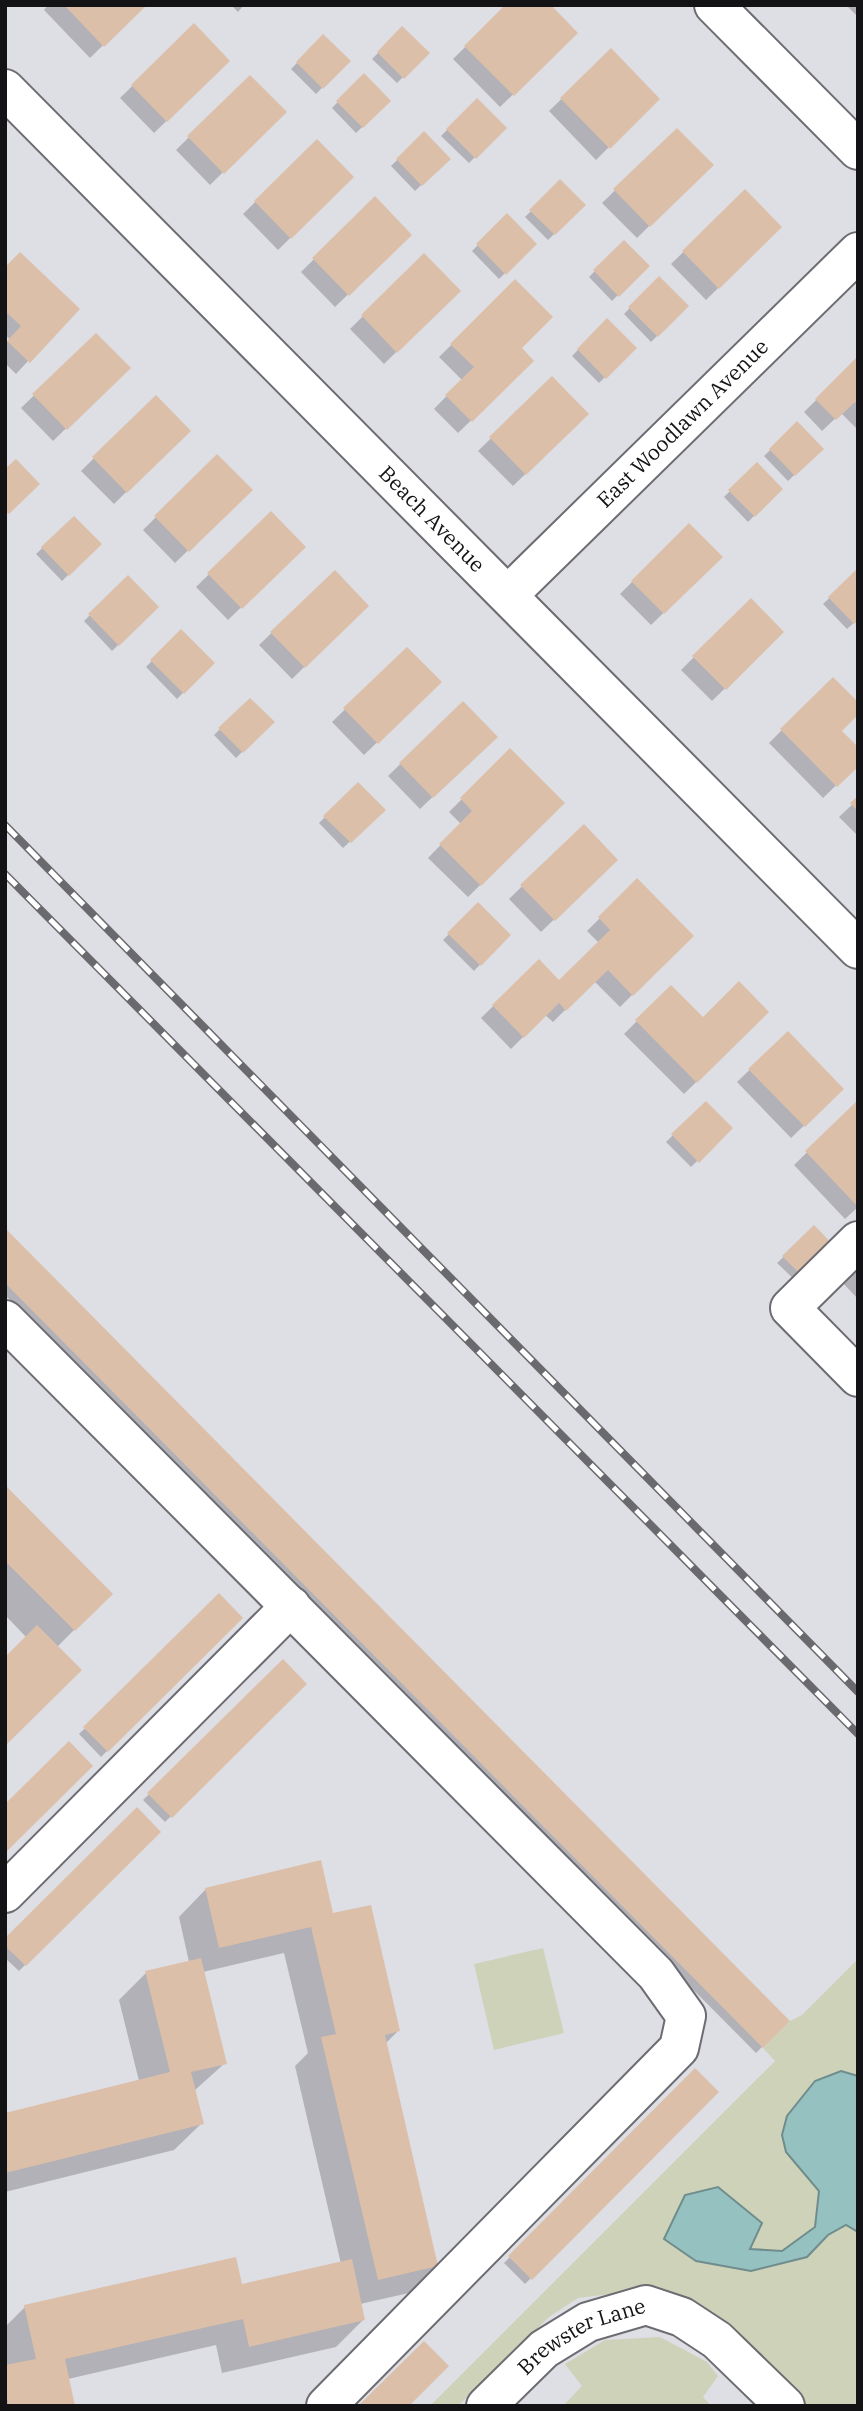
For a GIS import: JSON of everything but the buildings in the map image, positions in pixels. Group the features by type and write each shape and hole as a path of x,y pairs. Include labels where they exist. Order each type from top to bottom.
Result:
{"street":[{"path":"714,5 858,150"},
{"name":"Beach Avenue","path":"5,89 858,949"},
{"name":"East Woodlawn Avenue","path":"508,595 858,252"},
{"path":"858,1241 790,1308 858,1377"},
{"path":"5,1320 656,1974 686,2016 679,2048 326,2406"},
{"path":"5,1893 291,1606"},
{"name":"Brewster Lane","path":"486,2406 544,2349 588,2322 646,2305 682,2317 717,2340 785,2406"}],"shaded area":[{"path":"543,1948 564,2033 494,2050 474,1964"},
{"path":"858,1959 858,2406 808,2406 737,2334 626,2292 578,2298 549,2317 458,2406 430,2406 775,2061 763,2048 790,2021 802,2015"},
{"path":"841,2071 858,2076 858,2232 846,2225 828,2235 807,2257 751,2271 696,2261 664,2239 685,2195 718,2187 762,2223 750,2249 782,2251 815,2227 819,2191 786,2152 782,2135 787,2116 815,2081"},
{"path":"660,2337 707,2362 718,2376 703,2397 711,2406 563,2406 582,2386 565,2364 605,2340"}],"railway":[{"path":"5,825 858,1692"},
{"path":"5,874 858,1734"}]}
